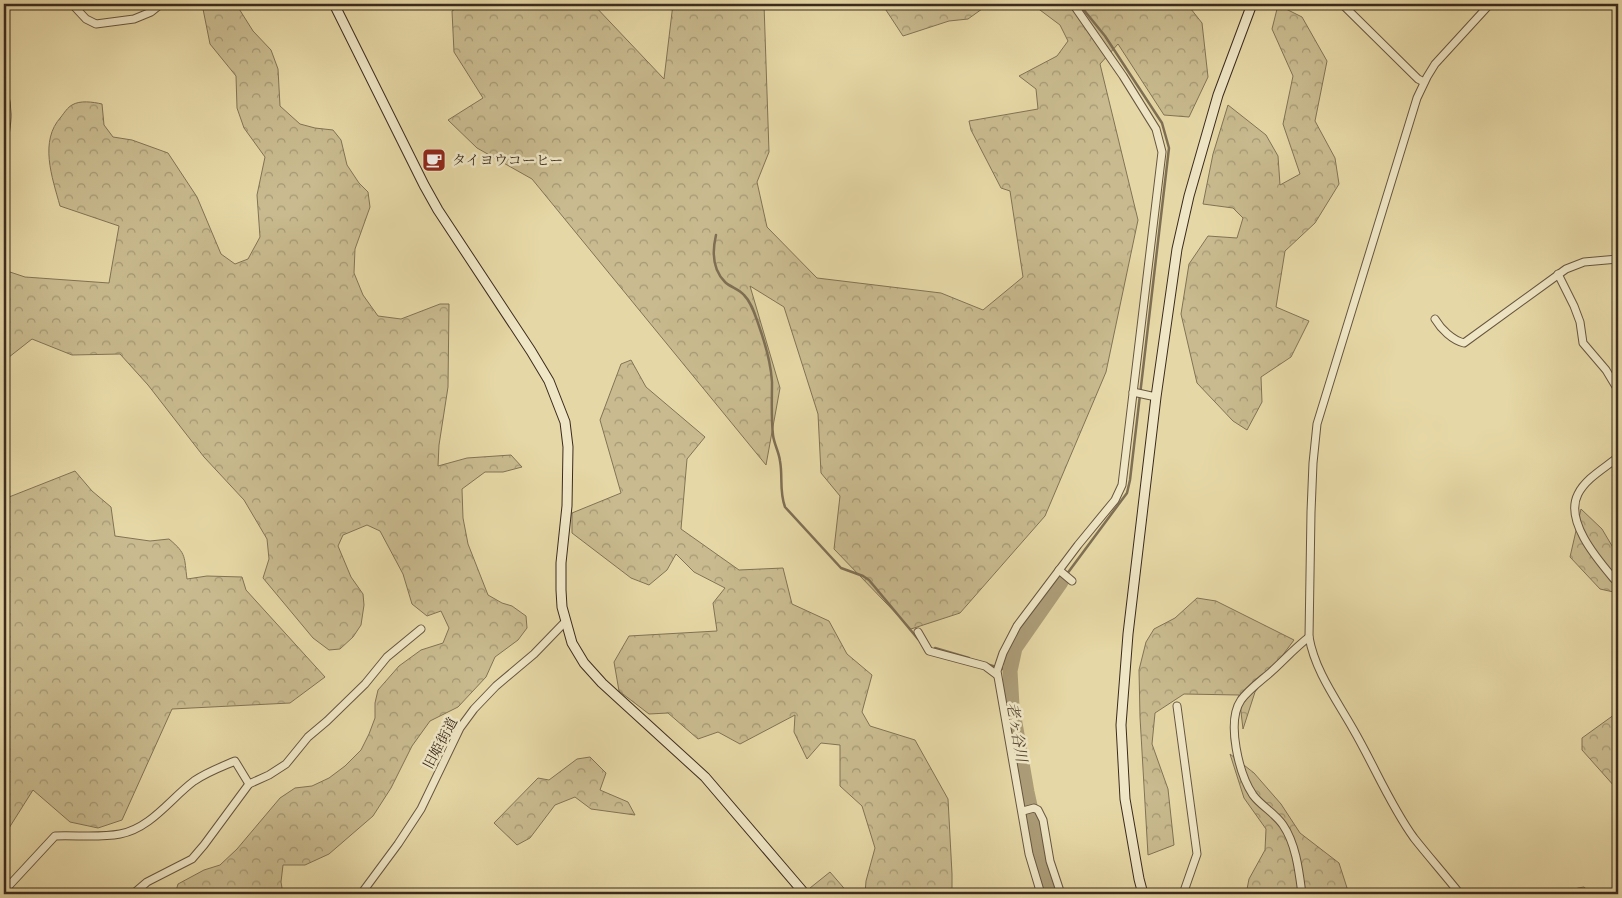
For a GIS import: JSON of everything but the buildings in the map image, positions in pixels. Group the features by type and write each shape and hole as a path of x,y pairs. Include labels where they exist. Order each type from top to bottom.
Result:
{"street":[{"path":"72,4 86,19 96,24 134,18 151,12 161,4"},
{"path":"334,4 424,186 531,351 549,381 558,401 565,422 568,447 567,506 561,563 562,607 572,642 584,663 602,683 705,777 805,894"},
{"path":"1040,894 1029,854 997,670 1017,626 1115,500 1122,485 1135,393 1162,152 1161,142 1156,129 1123,76 1073,4"},
{"path":"1143,894 1125,799 1121,725 1128,634 1152,396 1177,250 1189,196 1218,95 1252,4"},
{"path":"1342,4 1418,79 1424,82"},
{"path":"1460,894 1414,838 1400,816 1319,670 1311,650 1309,637 1311,502 1318,424 1417,98 1435,64 1490,4"},
{"path":"4,92 8,107 4,142"},
{"path":"1435,319 1451,337 1458,342 1464,343 1558,274 1584,262 1618,259"},
{"path":"1558,274 1580,322 1583,343 1606,370 1618,390"},
{"path":"1135,393 1152,396"},
{"path":"1618,457 1584,486 1577,495 1574,511 1577,523 1593,554 1618,582"},
{"path":"1059,570 1072,581"},
{"name":"旧姫街道","path":"362,894 421,809 460,728 474,709 496,686 534,654 565,622"},
{"path":"133,894 148,882 192,859 250,784 269,776 286,764 308,737 365,684 387,657 421,629"},
{"path":"918,632 929,651 997,670"},
{"path":"1302,894 1298,868 1290,839 1282,824 1261,805 1253,794 1240,770 1235,736 1235,718 1242,699 1309,637"},
{"path":"1177,706 1196,854 1183,894"},
{"path":"4,891 55,836 121,834 137,828 151,820 195,781 209,772 235,761 250,784"},
{"path":"1023,811 1034,808 1038,810 1043,820 1050,861 1061,894"}],"green space":[{"path":"202,4 236,4 253,31 271,50 278,69 280,106 300,124 333,130 341,140 347,165 359,183 368,192 370,207 355,249 354,273 363,295 378,316 401,319 440,304 449,304 448,387 439,445 438,466 467,458 511,455 522,467 503,472 485,472 462,489 463,518 468,544 488,595 512,606 526,616 527,628 518,640 495,657 486,677 458,707 430,721 412,746 391,788 373,816 329,854 305,865 283,865 281,882 283,894 175,894 178,884 204,870 220,865 237,849 280,798 295,788 312,786 329,778 345,766 361,750 375,718 375,703 378,690 399,666 421,650 443,643 449,628 441,611 427,616 412,604 403,574 380,531 367,525 343,535 338,546 351,577 363,594 364,605 361,625 353,637 340,649 329,650 313,638 263,578 269,559 267,539 244,500 204,457 148,385 120,354 72,355 32,339 4,361 4,270 25,277 109,283 119,226 60,206 51,171 49,160 50,137 63,114 75,103 102,104 104,125 113,137 132,140 168,153 197,197 221,254 235,264 248,259 260,237 257,195 265,157 244,128 237,108 236,76 210,44"},
{"path":"463,4 593,4 664,79 673,4 764,4 769,152 757,182 767,227 817,278 941,293 983,310 1023,277 1010,191 1001,188 971,130 969,121 1038,109 1036,89 1019,76 1057,56 1068,41 1060,25 1032,4 1187,4 1202,23 1208,77 1189,117 1164,115 1118,44 1100,64 1138,220 1106,372 1045,516 960,613 911,629 834,549 840,496 821,473 818,414 784,307 750,286 780,388 766,465 532,179 477,148 448,120 483,98 454,52 452,11"},
{"path":"882,4 989,4 968,19 949,21 903,36"},
{"path":"1278,5 1302,17 1327,61 1315,121 1335,158 1339,184 1315,223 1285,251 1276,307 1309,321 1291,357 1261,377 1262,402 1247,430 1233,421 1197,383 1181,314 1189,264 1208,236 1237,238 1243,218 1233,208 1203,204 1213,154 1228,105 1266,135 1278,156 1280,185 1300,174 1283,124 1293,76 1272,29"},
{"path":"631,360 646,387 705,437 687,459 681,529 739,570 783,568 792,604 829,621 847,654 872,675 862,712 870,726 915,740 948,799 952,894 865,894 866,881 875,848 862,806 840,786 840,745 821,743 807,759 794,732 795,715 740,744 718,732 698,739 668,713 649,714 619,691 614,662 629,636 717,631 713,603 725,588 694,572 676,554 667,570 649,585 631,578 572,533 572,513 621,493 600,420 621,364"},
{"path":"75,471 92,491 111,507 115,536 150,541 169,539 179,548 184,556 187,579 207,576 242,577 246,590 325,677 290,703 172,709 122,820 98,828 70,822 33,790 4,836 4,499"},
{"path":"1581,509 1602,529 1618,556 1618,593 1600,589 1570,557"},
{"path":"1197,598 1216,601 1294,640 1255,692 1243,729 1239,695 1184,694 1155,713 1152,744 1168,789 1174,845 1148,855 1139,670 1146,642 1154,629 1175,618"},
{"path":"1618,712 1618,786 1615,787 1582,750 1582,738"},
{"path":"1230,754 1254,773 1281,804 1300,833 1339,863 1349,894 1246,894 1249,879 1265,850 1266,829 1244,798"},
{"path":"590,757 606,773 600,790 628,802 635,815 591,809 575,797 555,805 530,838 517,845 494,823 538,778 549,780 577,759"},
{"path":"830,872 849,894 816,894 810,888"},
{"path":"1584,887 1592,894 1565,894 1578,888"}],"waterway":[{"path":"1061,582 1127,493 1169,148 1162,123 1105,36 1079,4"},
{"path":"716,235 714,248 715,266 725,282 747,298 753,309 767,353 772,382 773,435 781,467 782,495 785,507 841,568 869,580 918,639"},
{"name":"老ヶ谷川","path":"1052,894 1041,856 1027,792 1012,706 1010,671 1015,648 1061,582"},
{"path":"935,648 969,658"},
{"path":"986,664 1010,671"}],"place":[{"name":"タイヨウコーヒー","path":"434,160"}]}
